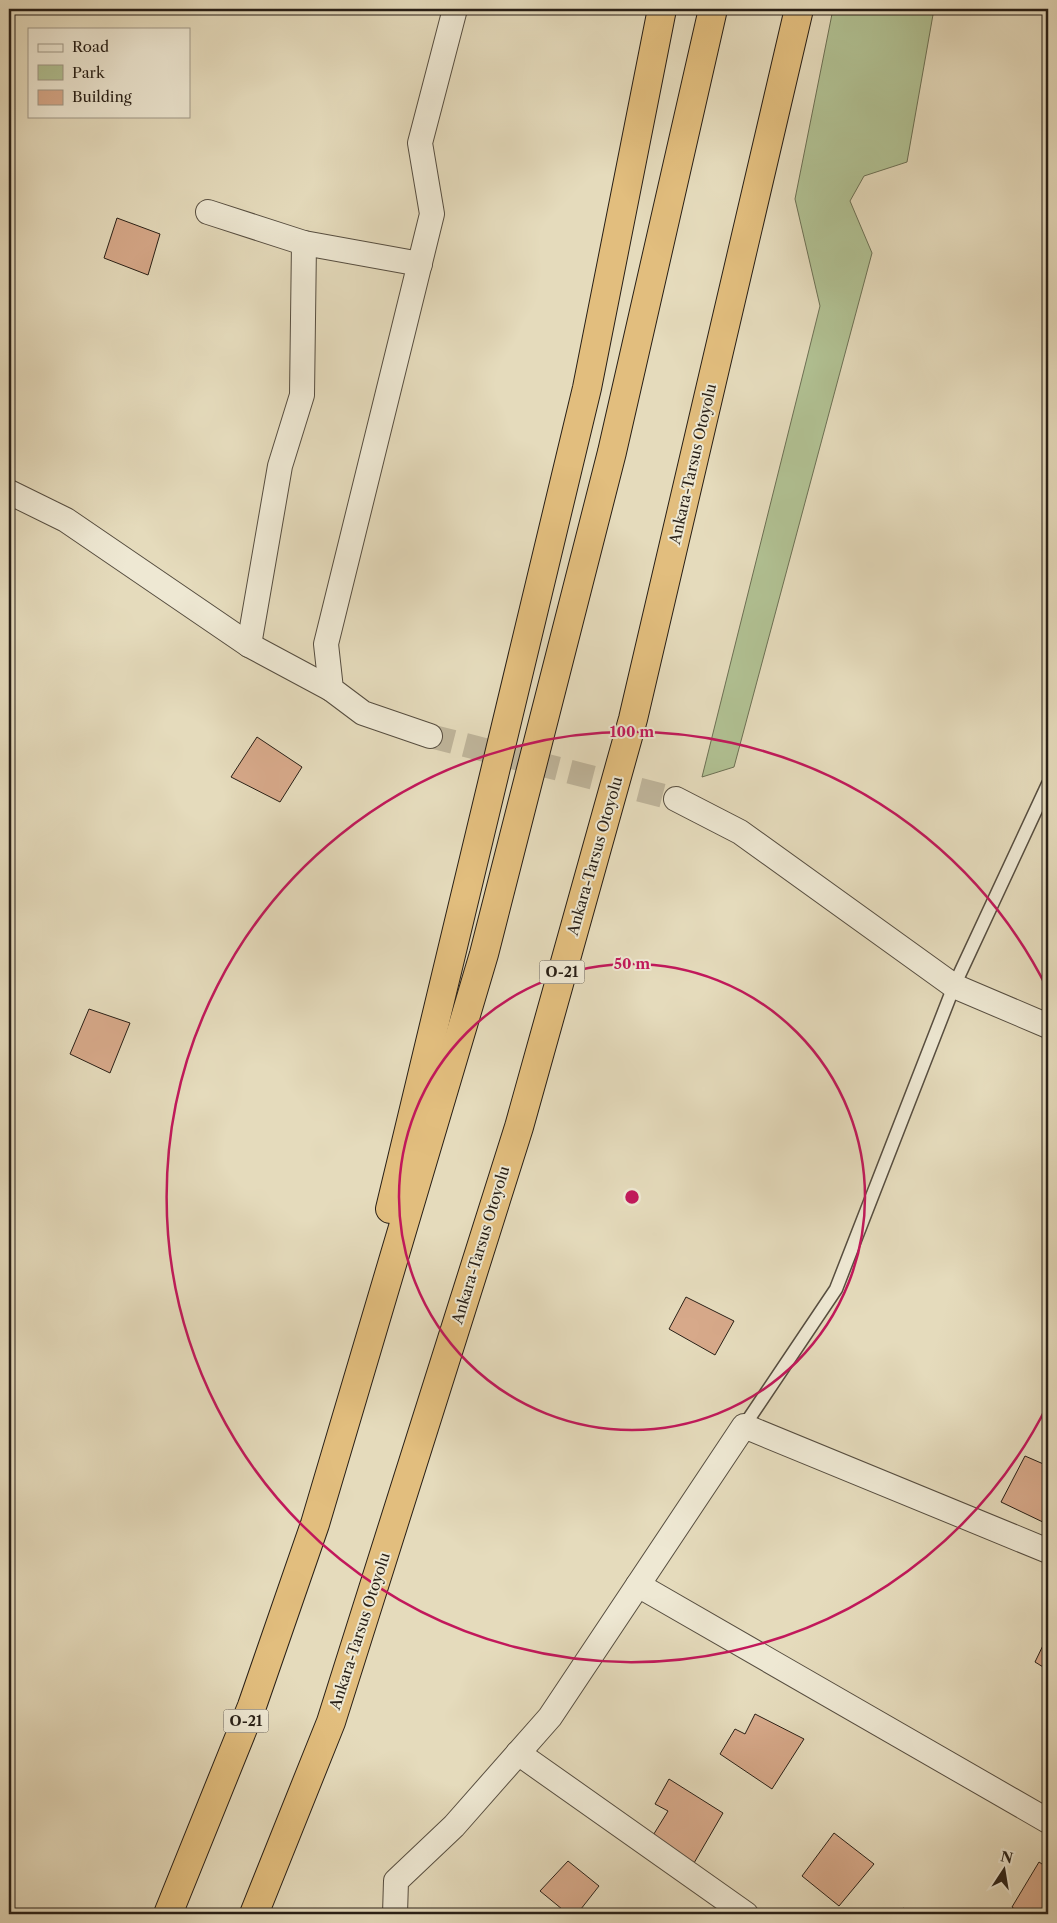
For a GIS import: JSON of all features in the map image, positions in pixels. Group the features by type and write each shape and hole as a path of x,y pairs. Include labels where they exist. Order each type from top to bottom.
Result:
{"highway":[{"path":"315,1524 587,388 662,9"},
{"name":"O-21","path":"168,1914 252,1706 315,1524 484,954 612,452 712,9"},
{"name":"Ankara-Tarsus Otoyolu","path":"254,1914 331,1722 519,1127 633,719 799,9"}],"street":[{"path":"331,689 326,644 432,214 420,143 455,9"},
{"path":"208,212 304,243 420,264"},
{"path":"249,645 280,466 302,395 304,243"},
{"path":"9,492 66,520 249,645 331,689 363,713 430,736"},
{"path":"676,799 740,832 954,986 1048,1026"},
{"path":"394,1914 396,1881 454,1826 550,1717 744,1426 1048,1551"},
{"path":"638,1586 1048,1821"},
{"path":"518,1753 746,1914"}],"lane":[{"path":"744,1426 836,1289 954,986 1048,784"}],"green space":[{"path":"833,9 934,9 907,162 864,176 850,201 872,253 734,767 702,777 820,306 795,199"}],"building":[{"path":"117,218 160,234 148,275 104,258"},
{"path":"257,737 302,767 280,802 231,777"},
{"path":"89,1009 130,1023 110,1073 70,1054"},
{"path":"686,1297 734,1321 715,1355 669,1329"},
{"path":"1025,1456 1048,1466 1047,1524 1001,1502"},
{"path":"1048,1635 1048,1670 1035,1662"},
{"path":"755,1714 804,1739 772,1789 720,1754 735,1729 745,1734"},
{"path":"669,1779 723,1813 694,1863 652,1837 668,1811 655,1804"},
{"path":"834,1833 874,1864 839,1906 802,1876"},
{"path":"568,1861 599,1886 577,1914 568,1914 540,1891"},
{"path":"1039,1862 1048,1868 1048,1914 1021,1914 1012,1907"},
{"path":"903,1908 912,1914 898,1914"}],"tunnel":[{"path":"430,736 676,799"}]}
